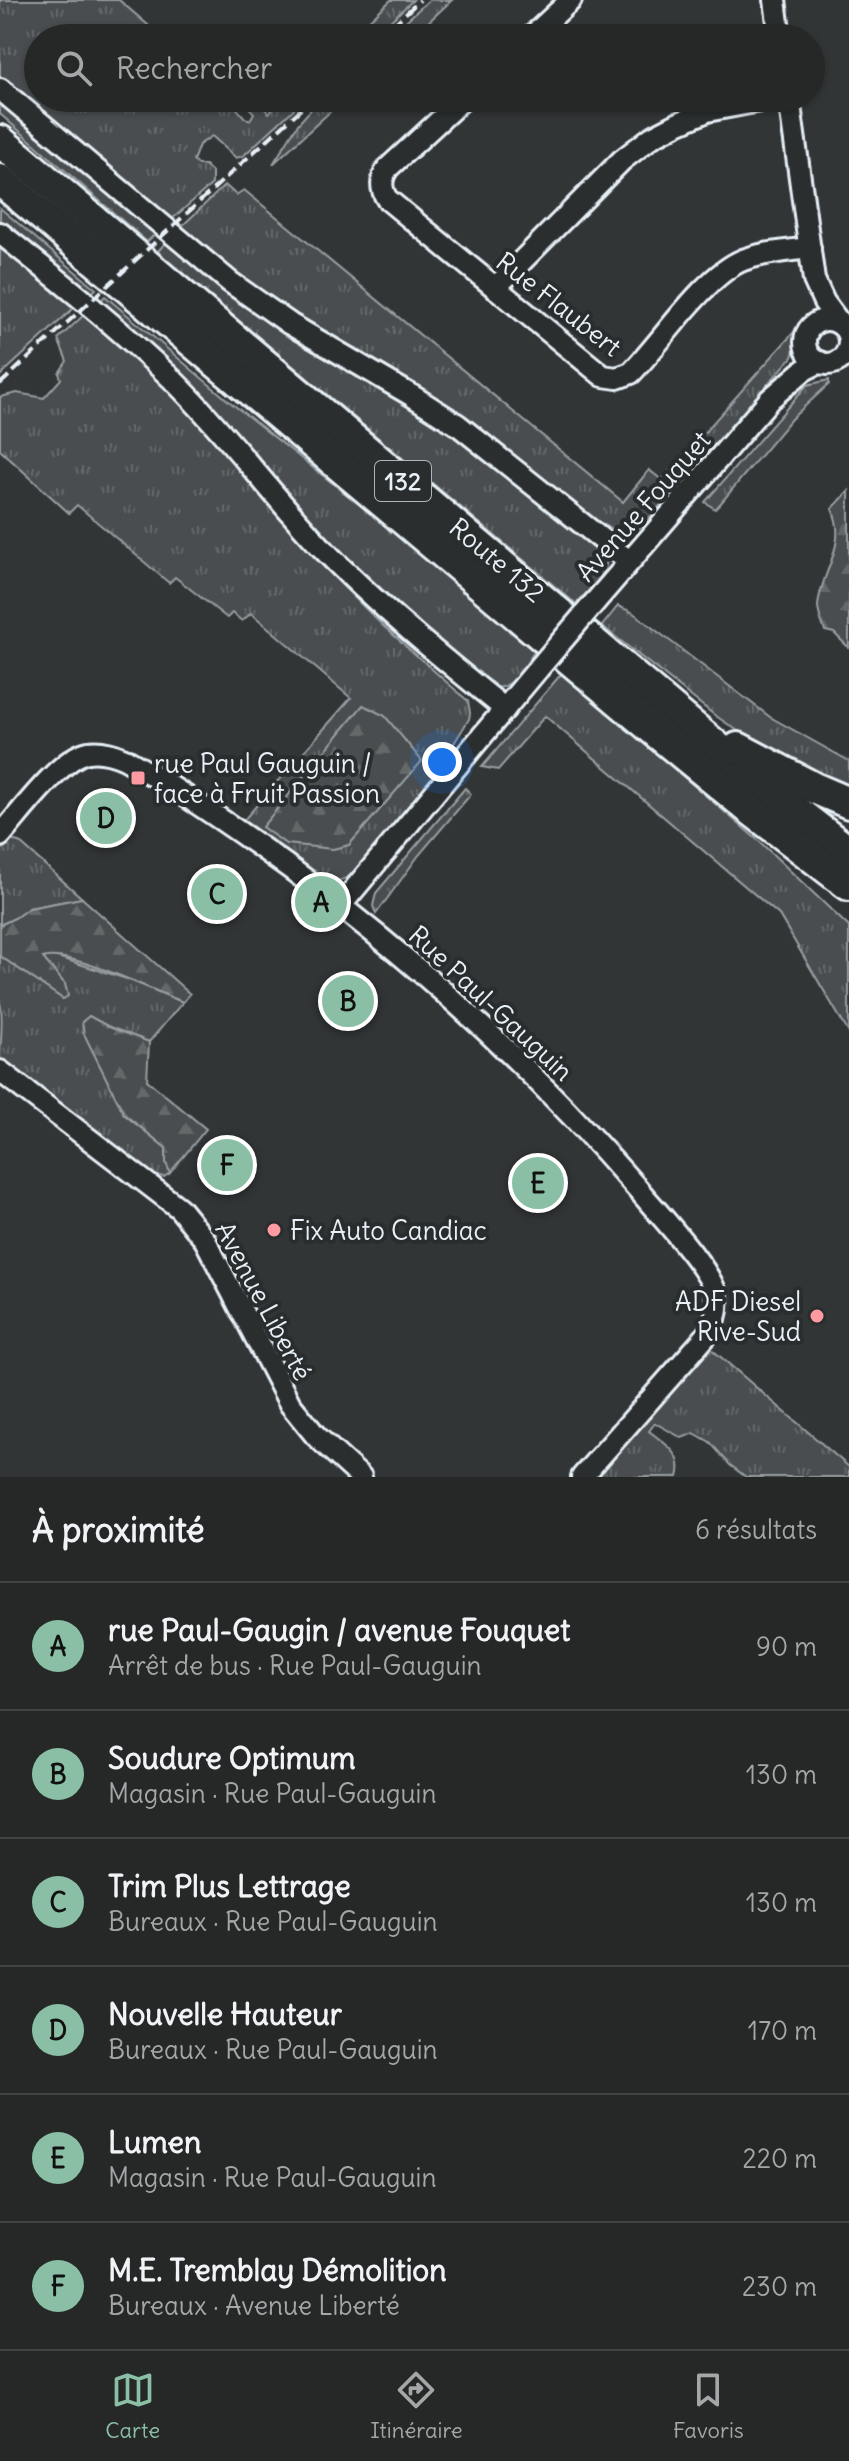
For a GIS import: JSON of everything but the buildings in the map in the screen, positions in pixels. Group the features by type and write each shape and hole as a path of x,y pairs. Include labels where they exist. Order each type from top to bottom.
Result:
{"highway":[{"name":"Route 132","path":"0,141 778,798 841,868"},
{"name":"Route 132","path":"0,180 661,736 841,868"},
{"path":"687,720 796,779 849,803"},
{"path":"841,868 849,903"}],"street":[{"path":"545,24 571,0"},
{"path":"775,0 778,24"},
{"path":"0,89 24,109"},
{"path":"27,112 230,282 304,332 450,420 629,561"},
{"name":"Rue Flaubert","path":"448,112 384,173 382,187 387,199 603,376 617,378 637,368 725,270 756,256 810,248"},
{"path":"495,288 614,167 641,145 705,112"},
{"name":"Avenue Fouquet","path":"770,399 806,338 814,280 791,112"},
{"path":"0,233 173,379 332,558 392,614 505,709"},
{"name":"Avenue Fouquet","path":"814,280 824,302 844,327"},
{"path":"832,321 844,327 848,340 846,354 832,363 820,362 808,353 806,338 813,325 832,321"},
{"name":"Avenue Fouquet","path":"341,905 629,561 770,399 804,370 820,362"},
{"name":"Rue Paul-Gauguin","path":"0,836 56,772 71,760 87,752 125,759 188,797 341,905 421,970 531,1073 654,1208 706,1274 715,1290 716,1315 708,1334 582,1477"},
{"name":"Avenue Liberté","path":"0,1071 189,1219 211,1251 290,1404 316,1436 361,1477"}],"green space":[{"path":"0,0 119,0 147,24 24,24 24,97 0,77"},
{"path":"391,0 413,0 387,24 365,24"},
{"path":"429,0 452,0 426,24 402,24"},
{"path":"0,96 158,231 147,242 0,114"},
{"path":"41,112 240,112 250,120 253,112 291,112 243,156 236,158 212,136 199,145 193,161 205,165 212,172 212,184 170,221"},
{"path":"309,112 330,112 273,164"},
{"path":"225,185 236,195 244,190 623,502 649,470 662,480 802,323 792,357 644,524 632,533 620,532 577,508 470,425 276,303 179,229"},
{"path":"0,208 96,289 88,296 0,226"},
{"path":"168,240 417,405 607,556 604,570 596,582 576,604 157,252"},
{"path":"0,245 76,306 0,376"},
{"path":"105,296 535,651 515,678 503,687 486,685 329,547 97,304"},
{"path":"85,314 122,344 190,410 340,583 468,701 469,719 432,779 351,875 343,879 332,881 321,878 242,822 351,698 251,613 242,621 232,613 227,618 175,577 169,583 77,505 69,513 0,450 0,397 17,393 44,398 61,379 59,373 67,361 58,339"},
{"path":"829,380 829,384 791,419 715,509 705,502 807,385"},
{"path":"849,491 849,648 834,633 825,631 818,606 836,547 836,522 832,509"},
{"path":"618,606 632,612 770,717 849,761 849,790 757,744 713,714 602,626"},
{"path":"562,673 760,842 849,927 849,1033 779,915 545,716 498,770 482,767"},
{"path":"363,705 385,716 422,761 349,845 333,849 286,844 262,827"},
{"path":"465,788 471,794 419,855 376,914 373,906 376,893"},
{"path":"9,840 19,842 82,898 29,908 0,925 0,851"},
{"path":"82,898 190,994 183,1002 91,965 56,957 43,958 65,984 68,996 63,999 0,956 0,925 29,908"},
{"path":"51,955 127,979 183,1002 149,1042 90,1017 124,1114 166,1148 170,1173 164,1177 154,1175 0,1059 0,956 63,999 42,959"},
{"path":"89,1016 149,1042 147,1080 206,1129 170,1173 166,1148 124,1114 84,1034 82,1022"},
{"path":"709,1347 849,1467 849,1477 746,1477 730,1465 710,1442 694,1433 682,1438 655,1423 649,1431 676,1456 679,1462 678,1477 596,1477"}],"railway":[{"path":"394,24 420,0"},
{"path":"0,384 298,112"}],"place":[{"name":"rue Paul Gauguin / face à Fruit Passion","path":"138,778"},
{"name":"Nouvelle Hauteur","path":"106,818"},
{"name":"Trim Plus Lettrage","path":"217,894"},
{"name":"rue Paul-Gaugin / avenue Fouquet","path":"321,902"},
{"name":"Soudure Optimum","path":"348,1001"},
{"name":"M.E. Tremblay Démolition","path":"227,1165"},
{"name":"Lumen","path":"538,1183"},
{"name":"Fix Auto Candiac","path":"274,1230"},
{"name":"ADF Diesel Rive-Sud","path":"817,1316"}]}
